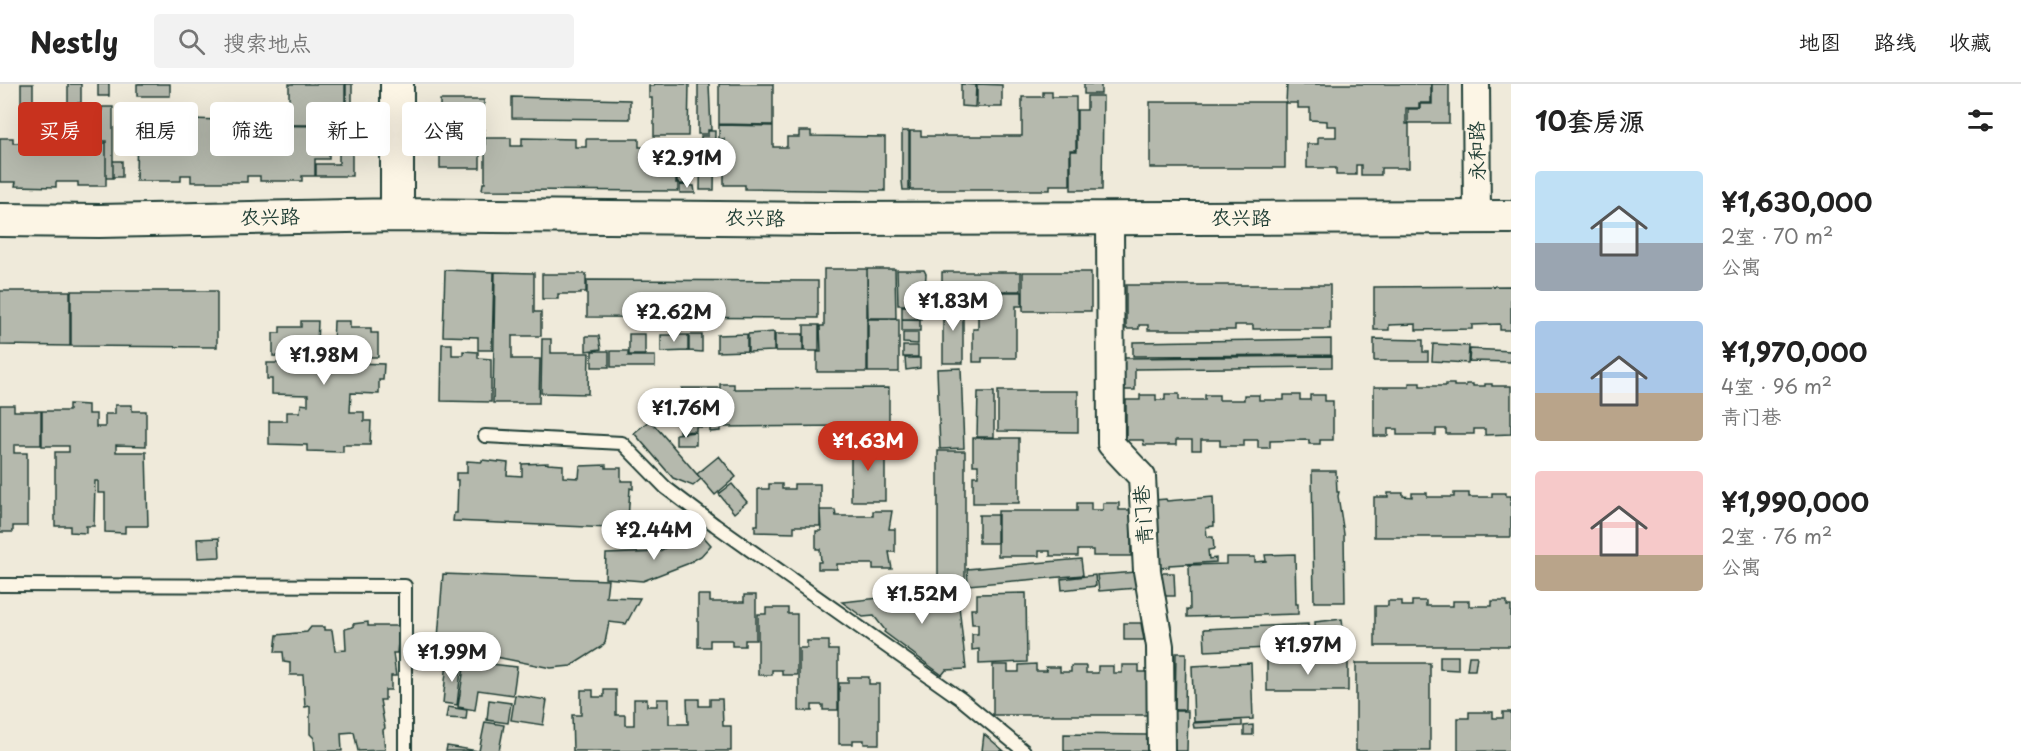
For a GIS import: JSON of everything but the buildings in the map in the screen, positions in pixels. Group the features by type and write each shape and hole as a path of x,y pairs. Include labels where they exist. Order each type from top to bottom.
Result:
{"street":[{"path":"397,84 397,215"},
{"name":"永和路","path":"1476,84 1477,217"},
{"name":"农兴路","path":"0,220 99,221 397,215 823,219 1511,217"},
{"name":"青门巷","path":"1110,218 1111,444 1142,477 1147,571 1161,646 1161,751"}],"lane":[{"path":"485,436 622,443 666,488 961,699 1024,751"},
{"path":"0,585 405,585 405,751"}]}
